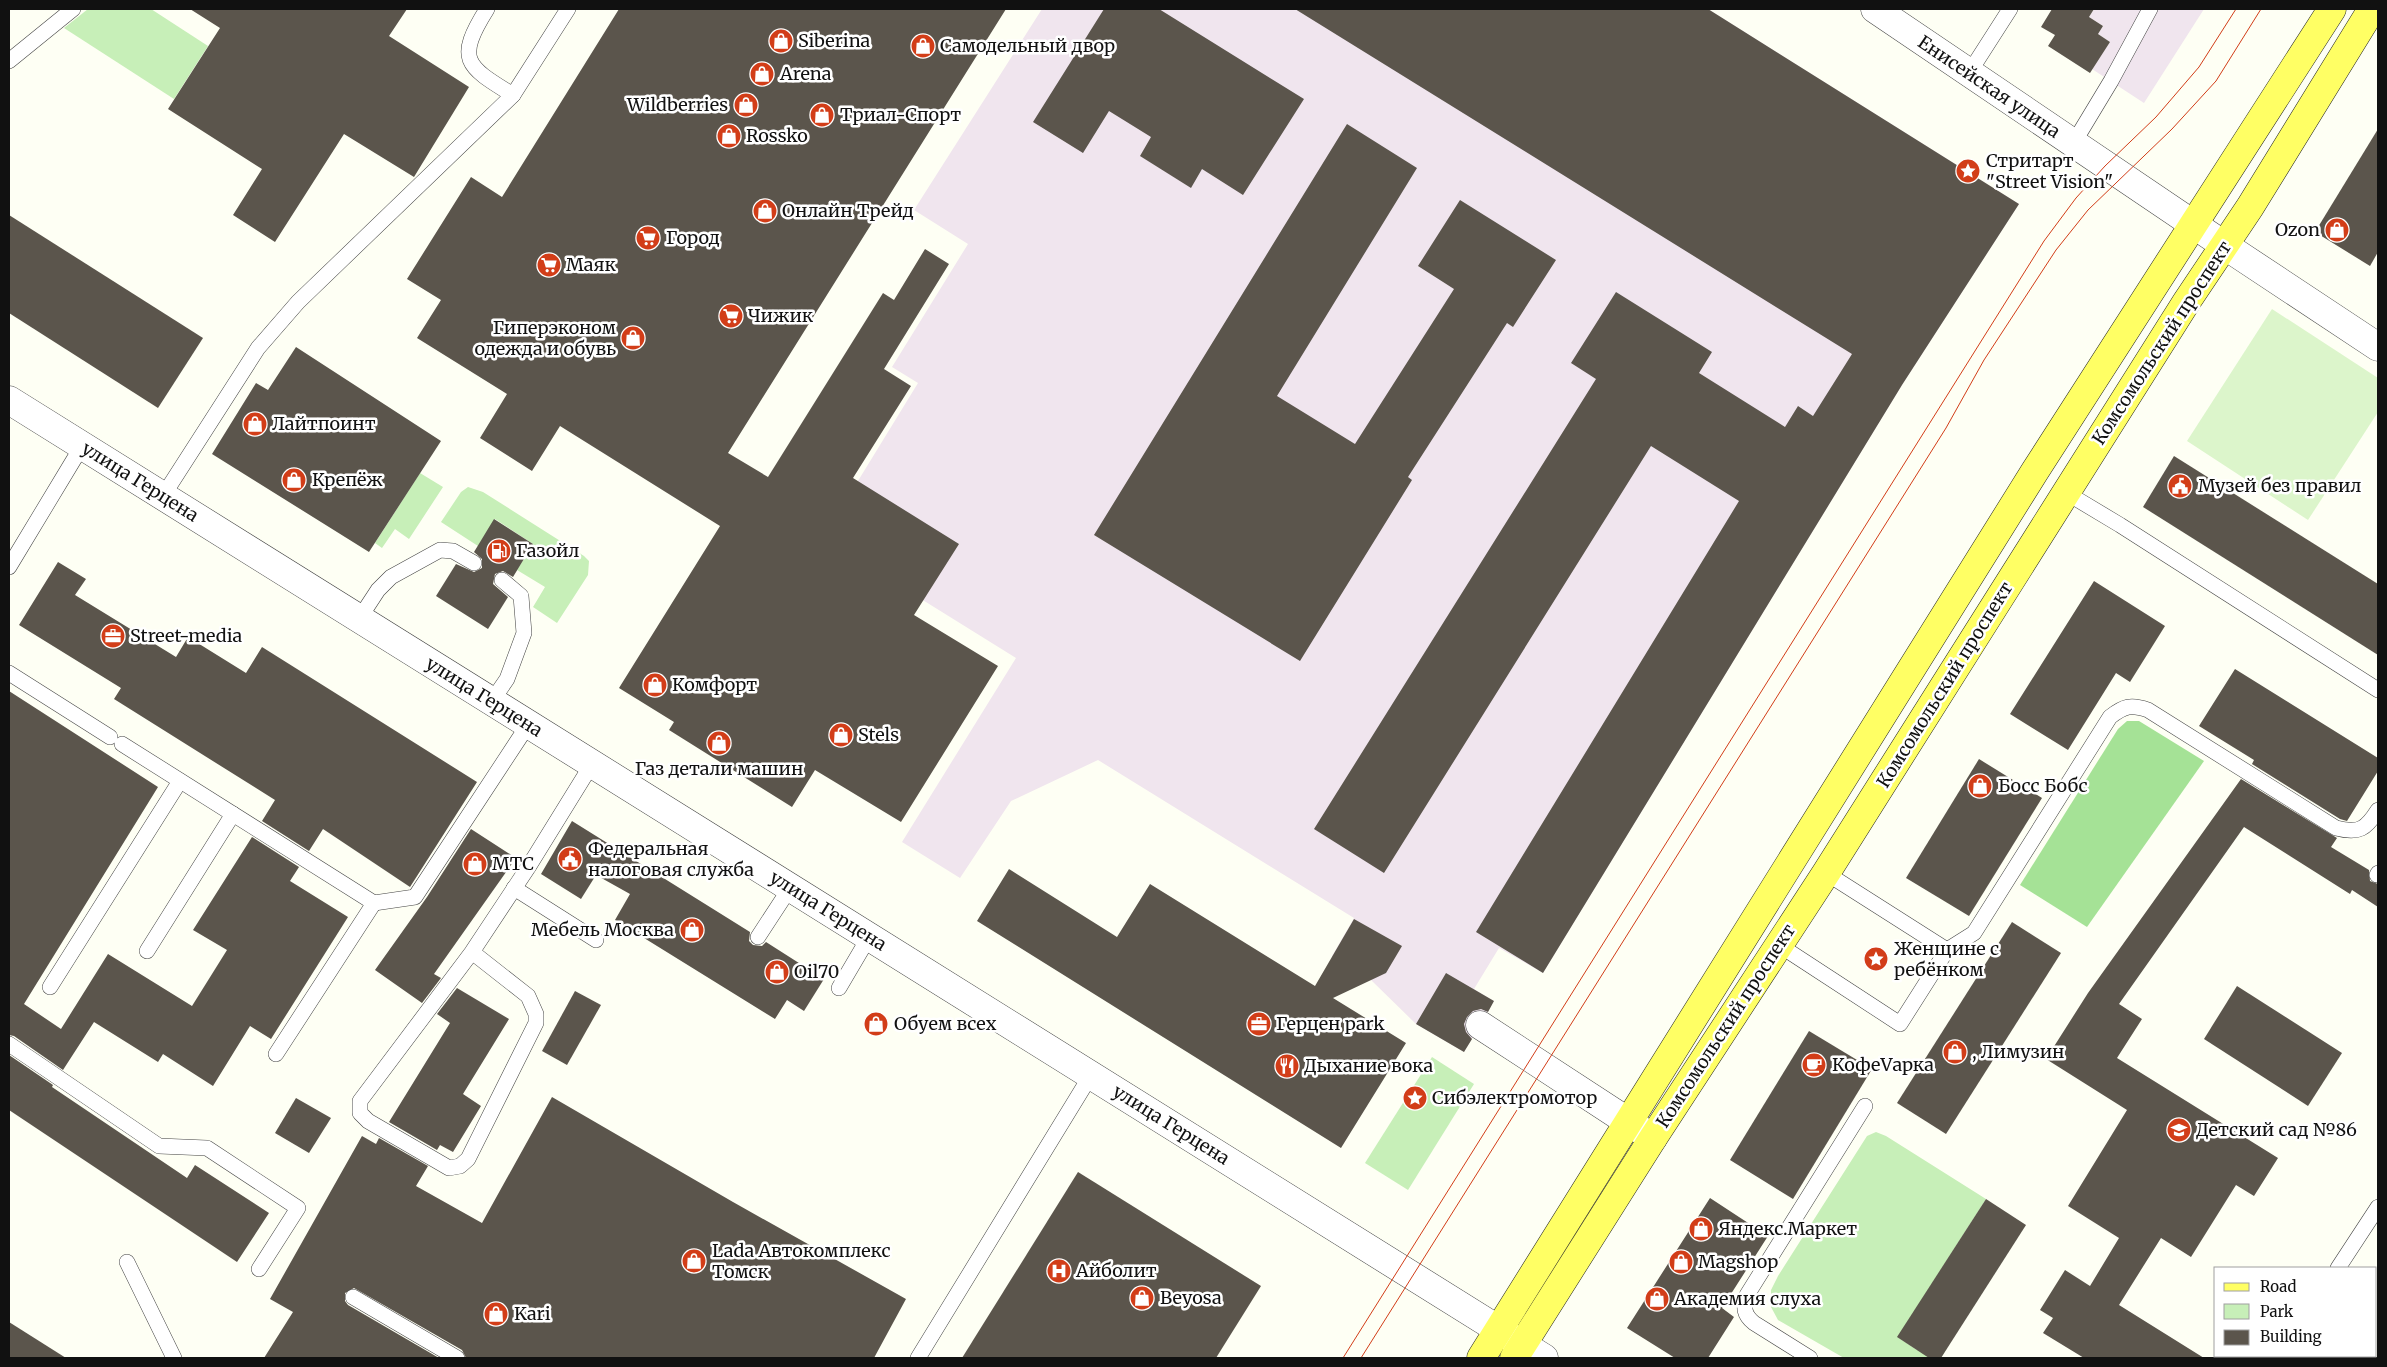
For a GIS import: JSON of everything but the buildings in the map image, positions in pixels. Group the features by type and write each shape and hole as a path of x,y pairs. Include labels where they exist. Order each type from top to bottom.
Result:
{"main road":[{"name":"Комсомольский проспект","path":"1481,1358 2034,471 2332,9"},
{"name":"Комсомольский проспект","path":"1527,1354 1653,1138 1826,873 2372,9"}],"street":[{"name":"Енисейская улица","path":"1875,9 2073,144 2378,347"},
{"name":"улица Герцена","path":"9,400 1499,1330 1527,1354"},
{"path":"1480,1025 1653,1138"}],"lane":[{"path":"9,61 73,9"},
{"path":"487,9 474,30 469,43 468,55 472,67 513,95"},
{"path":"163,496 258,348 298,302 513,95 568,9"},
{"path":"1969,72 2010,9"},
{"path":"2073,144 2111,81 2150,9"},
{"path":"9,567 82,446"},
{"path":"2065,492 2120,525 2378,690"},
{"path":"359,619 378,590 391,577 440,550 453,551 474,563"},
{"path":"492,701 507,679 524,633 521,596 502,580"},
{"path":"9,673 374,903 415,896 528,724"},
{"path":"1779,945 1900,1024 1947,950 1974,932 2110,717 2122,708 2134,705 2148,710 2336,828 2351,832 2363,828 2376,817"},
{"path":"472,952 528,996 536,1014 536,1023 468,1159 460,1166 449,1168 368,1121 360,1113 360,1101 472,952 592,764"},
{"path":"50,987 180,781"},
{"path":"147,951 233,814"},
{"path":"1826,873 1947,950"},
{"path":"514,888 596,940"},
{"path":"758,937 790,888"},
{"path":"276,1054 374,903"},
{"path":"838,988 869,937"},
{"path":"9,1044 159,1146 207,1148 298,1208 259,1269"},
{"path":"918,1358 1091,1075"},
{"path":"1810,1358 1754,1323 1746,1316 1744,1306 1747,1296 1865,1106"},
{"path":"2339,1267 2378,1207"},
{"path":"128,1262 174,1358"},
{"path":"353,1297 457,1358"}],"shaded area":[{"path":"1042,9 1708,9 2019,204 1902,385 1543,973 1499,948 1474,989 1494,1001 1464,1052 1416,1024 1371,980 1332,956 1354,918 1098,760 1011,801 960,878 902,842 1016,658 823,538 918,383 892,367 968,244 914,210"},
{"path":"2094,9 2204,9 2144,103 2092,69 2110,42 2098,34 2103,26 2089,17"}],"green space":[{"path":"88,9 151,9 208,46 174,99 64,28"},
{"path":"2272,309 2378,378 2378,412 2308,520 2187,441"},
{"path":"420,473 443,487 409,539 395,529 382,548 375,543"},
{"path":"468,487 483,492 589,561 588,575 557,623 533,607 545,587 517,570 533,544 495,519 478,546 441,522 461,492"},
{"path":"2127,721 2139,721 2204,761 2087,927 2020,885 2118,729"},
{"path":"1432,1057 1474,1084 1408,1190 1365,1163"},
{"path":"1876,1132 1886,1136 1986,1199 1898,1337 1917,1350 1947,1348 1941,1358 1844,1358 1778,1320 1771,1307 1771,1290 1778,1276 1867,1136"}],"tram line":[{"path":"1343,1358 2044,241 2076,198 2105,166 2156,117 2199,67 2236,9"},
{"path":"1361,1358 1946,428 1984,360 2056,250 2088,210 2172,129 2216,81 2261,9"}],"place":[{"name":"Siberina","path":"781,41"},
{"name":"Самодельный двор","path":"923,46"},
{"name":"Arena","path":"762,74"},
{"name":"Wildberries","path":"746,105"},
{"name":"Триал-Спорт","path":"822,115"},
{"name":"Rossko","path":"729,136"},
{"name":"Стритарт \"Street Vision\"","path":"1968,171"},
{"name":"Онлайн Трейд","path":"765,211"},
{"name":"Ozon","path":"2337,230"},
{"name":"Город","path":"648,238"},
{"name":"Маяк","path":"549,265"},
{"name":"Чижик","path":"731,316"},
{"name":"Гиперэконом одежда и обувь","path":"633,338"},
{"name":"Лайтпоинт","path":"255,424"},
{"name":"Крепёж","path":"294,480"},
{"name":"Музей без правил","path":"2180,486"},
{"name":"Газойл","path":"499,551"},
{"name":"Street-media","path":"113,636"},
{"name":"Комфорт","path":"655,685"},
{"name":"Stels","path":"841,735"},
{"name":"Газ детали машин","path":"719,743"},
{"name":"Босс Бобс","path":"1980,786"},
{"name":"Федеральная налоговая служба","path":"570,859"},
{"name":"МТС","path":"475,864"},
{"name":"Мебель Москва","path":"692,930"},
{"name":"Женщине с ребёнком","path":"1876,959"},
{"name":"Oil70","path":"777,972"},
{"name":"Обуем всех","path":"876,1024"},
{"name":"Герцен park","path":"1259,1024"},
{"name":", Лимузин","path":"1955,1052"},
{"name":"КофеVарка","path":"1814,1065"},
{"name":"Дыхание вока","path":"1287,1066"},
{"name":"Сибэлектромотор","path":"1415,1098"},
{"name":"Детский сад №86","path":"2179,1130"},
{"name":"Яндекс.Маркет","path":"1701,1229"},
{"name":"Lada Автокомплекс Томск","path":"694,1261"},
{"name":"Magshop","path":"1681,1262"},
{"name":"Айболит","path":"1059,1271"},
{"name":"Beyosa","path":"1142,1298"},
{"name":"Академия слуха","path":"1657,1299"},
{"name":"Kari","path":"496,1314"}]}
